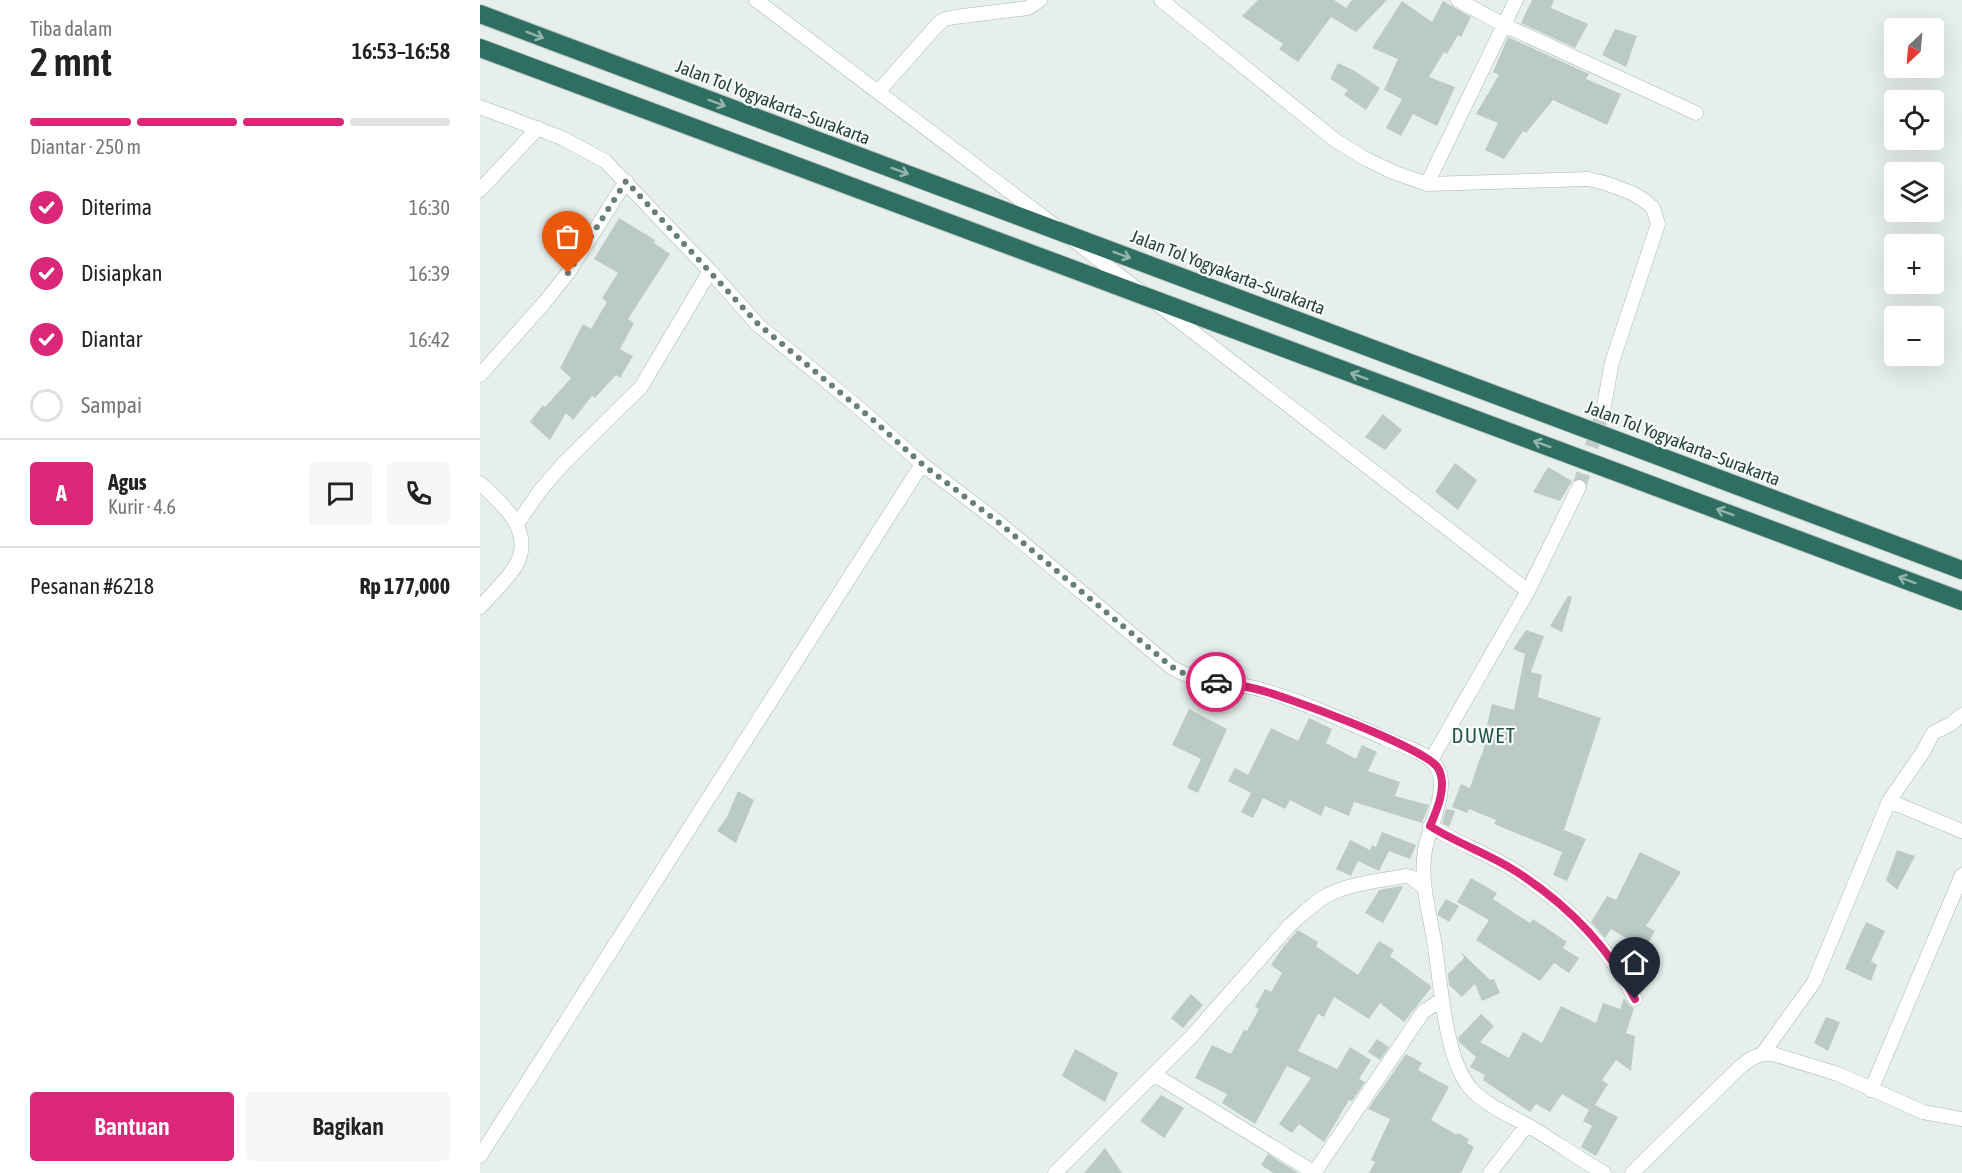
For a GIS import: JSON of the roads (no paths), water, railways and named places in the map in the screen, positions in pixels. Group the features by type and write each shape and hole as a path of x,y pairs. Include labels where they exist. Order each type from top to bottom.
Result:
{"highway":[{"name":"Jalan Tol Yogyakarta–Surakarta","path":"480,14 1962,570"},
{"path":"480,48 1962,601"}],"street":[{"path":"756,0 879,91 1528,591"},
{"path":"879,91 945,19 1028,8 1040,0"},
{"path":"1161,0 1335,140 1393,172 1427,184 1588,179 1625,190 1653,208 1658,225 1612,362 1603,411"},
{"path":"1458,0 1504,25 1696,113"},
{"path":"1427,184 1516,0"},
{"path":"480,107 562,138 605,161 758,324 867,414 922,464 998,522 1179,672 1253,688 1317,708 1431,760 1442,780 1438,805 1430,826 1425,850 1423,887 1433,935 1441,1000 1461,1075 1473,1092 1604,1173"},
{"path":"480,190 537,128"},
{"path":"480,375 568,273 626,181"},
{"path":"517,524 539,492 562,465 641,387 710,271"},
{"path":"480,1156 922,464"},
{"path":"480,483 510,511 522,540 521,553 516,566 480,607"},
{"path":"1431,760 1528,591 1579,486"},
{"path":"1763,1053 1814,981 1889,801 1923,752 1933,733 1951,724 1962,715"},
{"path":"1889,801 1962,831"},
{"path":"1430,826 1515,871 1574,915 1623,976 1635,999"},
{"path":"1405,876 1425,850"},
{"path":"1871,1090 1962,875"},
{"path":"1056,1173 1155,1075 1289,926 1308,910 1326,896 1354,886 1405,876 1423,887"},
{"path":"1155,1075 1315,1173 1424,1012 1441,1000"},
{"path":"1632,1173 1752,1056 1763,1053 1838,1074 1923,1112 1962,1119"},
{"path":"1490,1173 1527,1125"}],"tunnel":[{"path":"1579,487 1603,411"}],"district":[{"name":"DUWET","path":"1484,735"}]}
